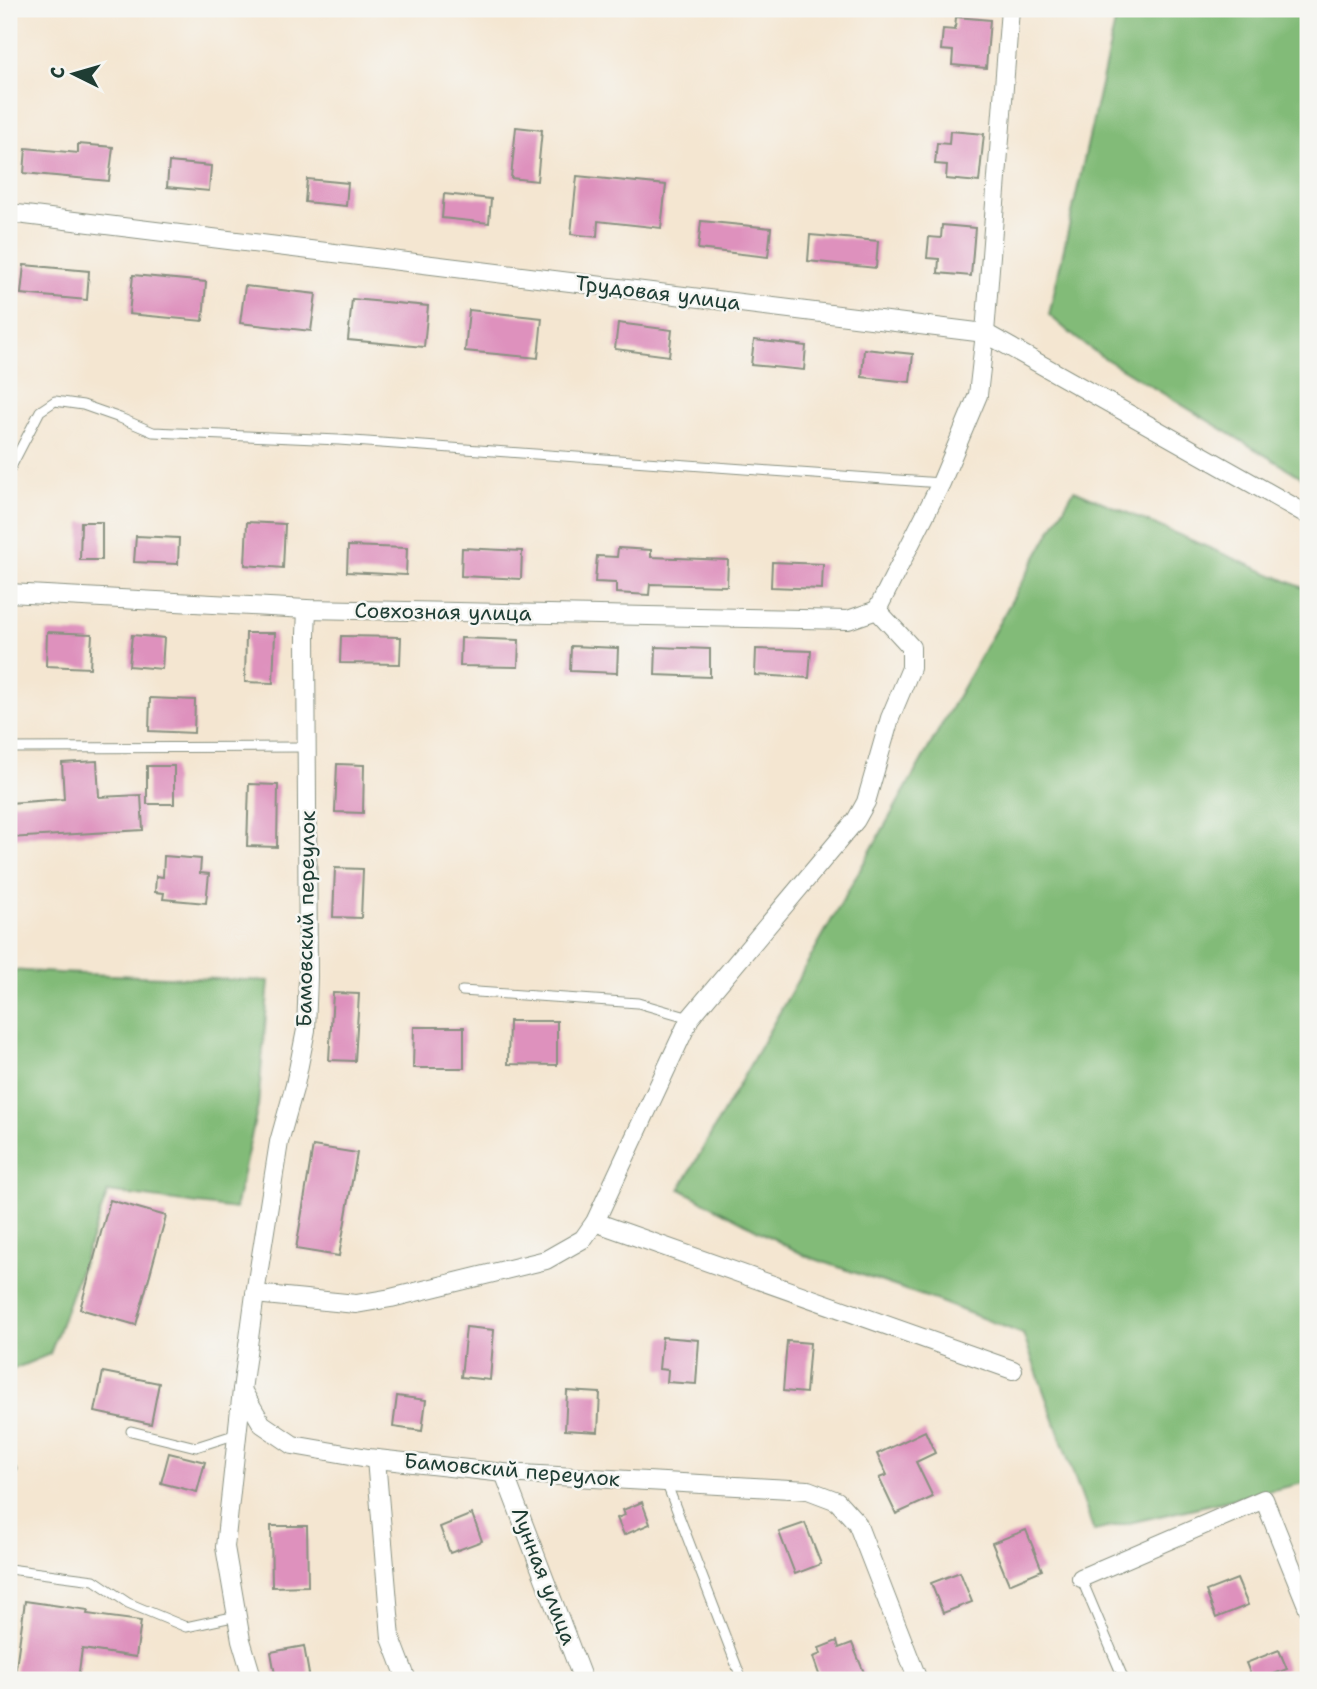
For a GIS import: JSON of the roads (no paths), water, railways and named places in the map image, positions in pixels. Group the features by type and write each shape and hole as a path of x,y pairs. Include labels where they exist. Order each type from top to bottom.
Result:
{"street":[{"path":"255,1294 356,1304 547,1260 583,1239 595,1222 690,1018 856,820 866,802 890,718 911,668 911,647 877,610 941,483 978,395 1010,9"},
{"name":"Трудовая улица","path":"9,213 985,332"},
{"path":"985,332 1308,514"},
{"name":"Совхозная улица","path":"9,593 307,610 848,620 877,610"},
{"name":"Бамовский переулок","path":"253,1680 241,1640 225,1548 255,1294 279,1142 295,1085 306,1030 307,610"},
{"path":"595,1222 1013,1370"},
{"name":"Бамовский переулок","path":"242,1390 262,1424 293,1445 376,1459 504,1473 808,1490 837,1501 857,1523 918,1680"},
{"path":"376,1459 391,1638 407,1680"},
{"name":"Лунная улица","path":"504,1473 583,1680"},
{"path":"1081,1578 1264,1499 1308,1608"}],"lane":[{"path":"9,471 40,411 55,401 83,405 153,432 353,441 941,483"},
{"path":"9,748 306,747"},
{"path":"462,991 638,1003 690,1018"},
{"path":"131,1431 196,1447 237,1434"},
{"path":"666,1482 742,1680"},
{"path":"9,1569 94,1580 128,1603 186,1627 237,1616"},
{"path":"1081,1578 1124,1680"}]}
